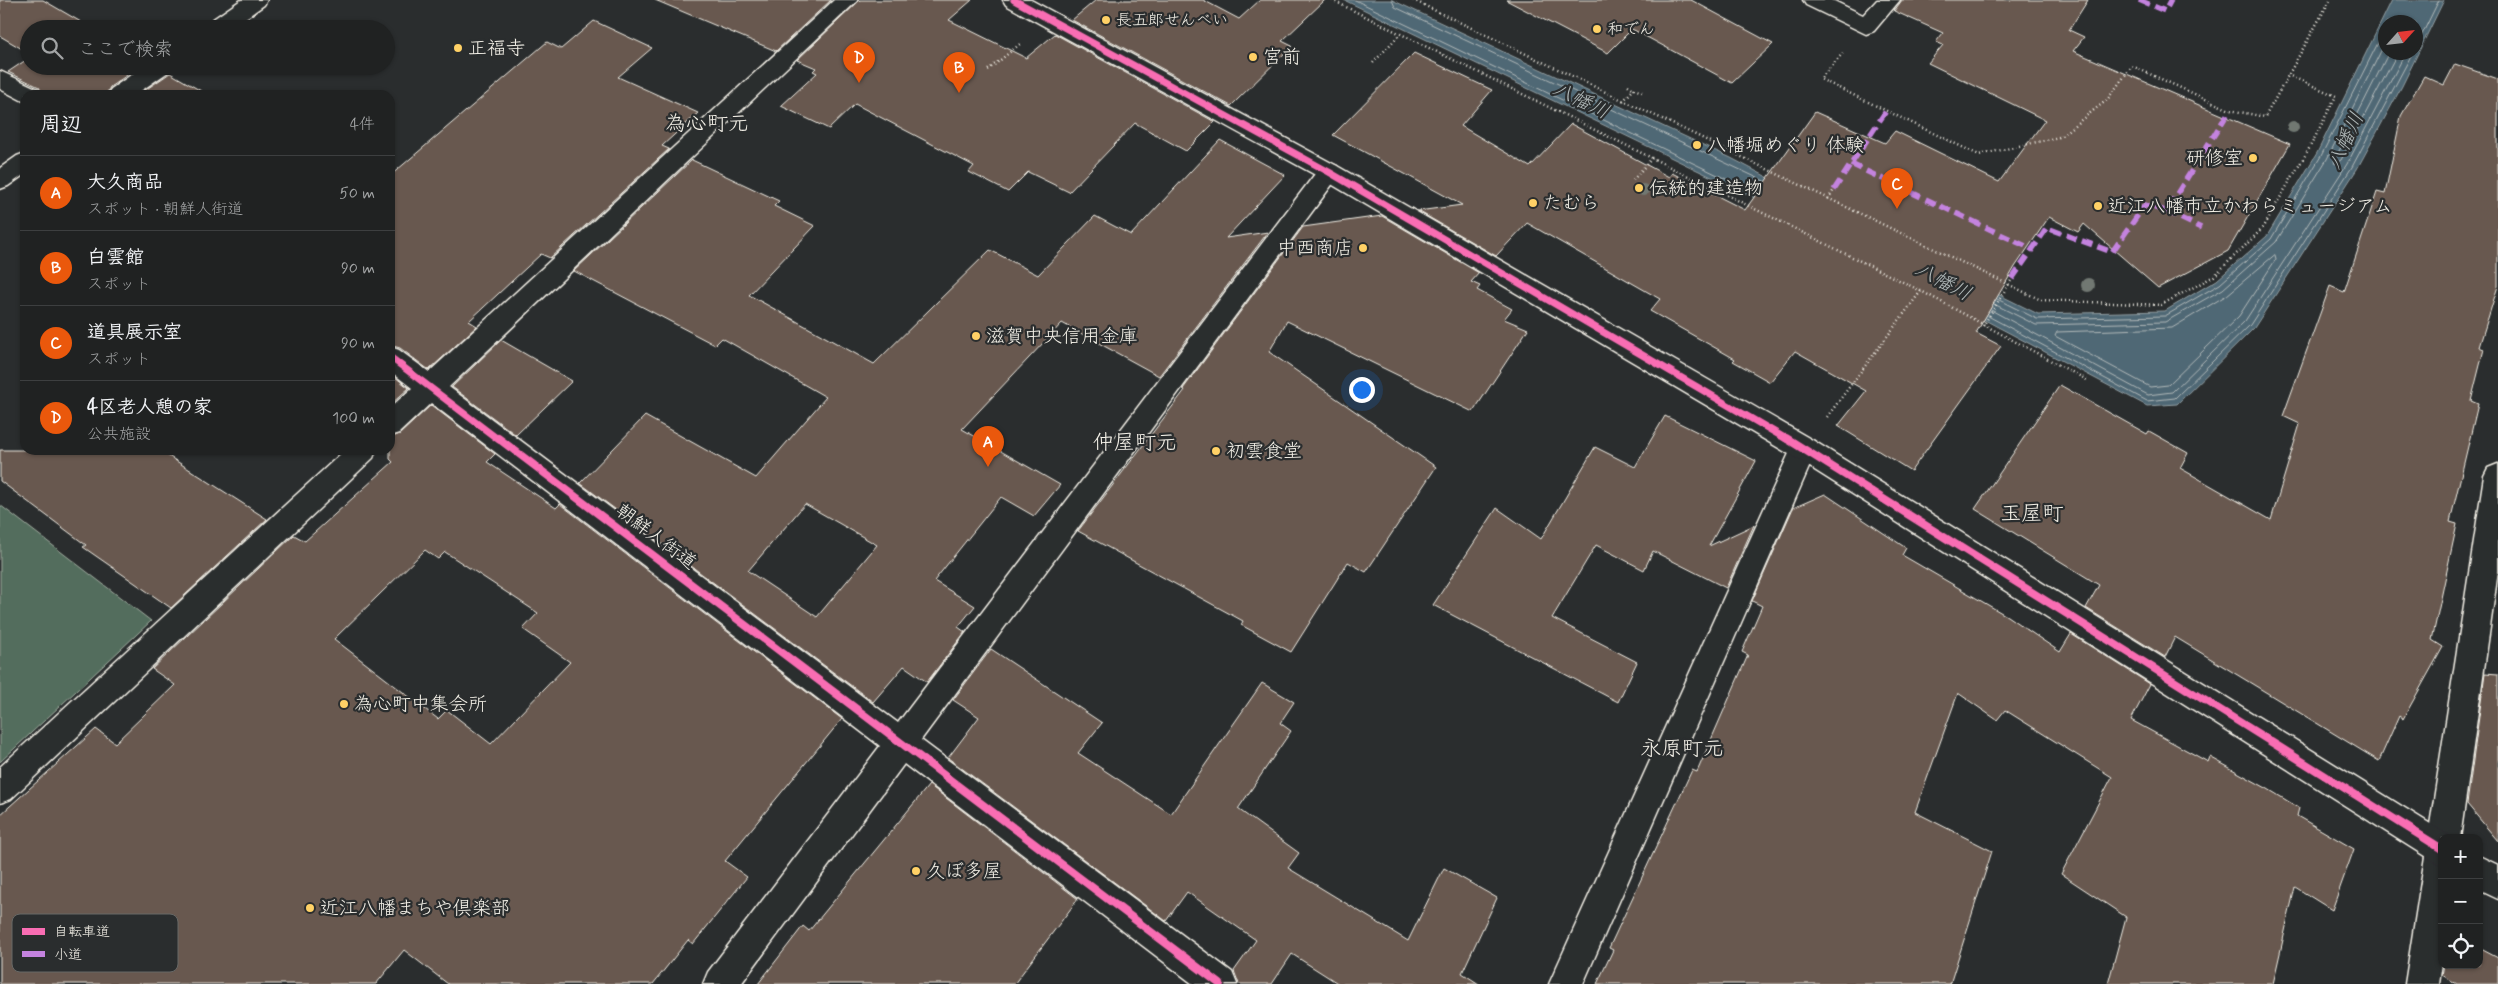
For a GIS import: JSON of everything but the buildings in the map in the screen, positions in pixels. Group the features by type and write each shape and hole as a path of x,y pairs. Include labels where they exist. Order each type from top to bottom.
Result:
{"street":[{"path":"227,20 256,0"},
{"path":"395,420 847,0"},
{"path":"1014,0 1056,10 1329,172 1804,449 2438,847"},
{"path":"1814,0 1866,26 1889,0"},
{"path":"126,90 147,75"},
{"path":"0,79 21,90"},
{"path":"0,180 20,166"},
{"path":"720,984 1329,172"},
{"name":"朝鮮人街道","path":"395,361 1220,984"},
{"path":"1566,984 1804,449"},
{"path":"0,788 359,455"},
{"path":"2445,834 2498,476"},
{"path":"2483,874 2498,883"},
{"path":"2422,984 2438,877"}],"path":[{"path":"1332,0 1921,291 1983,326 2087,380"},
{"path":"1413,0 2041,300 2161,305 2214,276 2261,230 2310,147 2336,96 2288,75"},
{"path":"1866,26 1820,79 1979,155 2059,137 2107,100 2132,66 2230,110 2265,117 2330,0"},
{"path":"1372,63 1400,34"},
{"path":"1628,85 1642,92"},
{"path":"1623,101 1634,88"},
{"path":"1633,180 1652,158"},
{"path":"1828,199 1834,190"},
{"path":"1983,326 2012,278"},
{"path":"1804,449 1921,291"}],"green space":[{"path":"0,505 151,621 0,762"}],"water":[{"name":"八幡川","path":"1344,0 1392,0 1731,158 1862,227 2038,314 2165,311 2217,280 2267,236 2317,153 2378,29 2378,60 2415,60 2357,169 2254,328 2177,404 2147,406 1751,196"},
{"path":"2392,0 2444,0 2423,43 2423,15 2385,15"}],"marked path":[{"path":"2139,0 2165,11 2171,0"},
{"path":"2012,279 2047,228 2112,252 2145,205 2166,211 2230,110"},
{"path":"1834,190 1886,111"},
{"path":"1851,164 2032,249"},
{"path":"2166,211 2201,228"}],"cycle path":[{"path":"1014,0 1329,172 1804,449 2438,846"},
{"path":"395,361 1220,984"}],"place":[{"name":"長五郎せんべい","path":"1106,20"},
{"name":"和でん","path":"1597,29"},
{"name":"正福寺","path":"458,48"},
{"name":"宮前","path":"1253,57"},
{"name":"4区老人憩の家","path":"859,83"},
{"name":"白雲館","path":"959,93"},
{"name":"八幡堀めぐり 体験","path":"1697,145"},
{"name":"研修室","path":"2253,158"},
{"name":"伝統的建造物","path":"1639,188"},
{"name":"たむら","path":"1533,203"},
{"name":"近江八幡市立かわらミュージアム","path":"2098,206"},
{"name":"道具展示室","path":"1897,209"},
{"name":"中西商店","path":"1363,248"},
{"name":"滋賀中央信用金庫","path":"976,336"},
{"name":"初雲食堂","path":"1216,451"},
{"name":"大久商品","path":"988,467"},
{"name":"為心町中集会所","path":"344,704"},
{"name":"久ぼ多屋","path":"916,871"},
{"name":"近江八幡まちや倶楽部","path":"310,908"}],"district":[{"name":"為心町元","path":"707,124"},
{"name":"仲屋町元","path":"1135,443"},
{"name":"玉屋町","path":"2032,514"},
{"name":"永原町元","path":"1682,749"}]}
